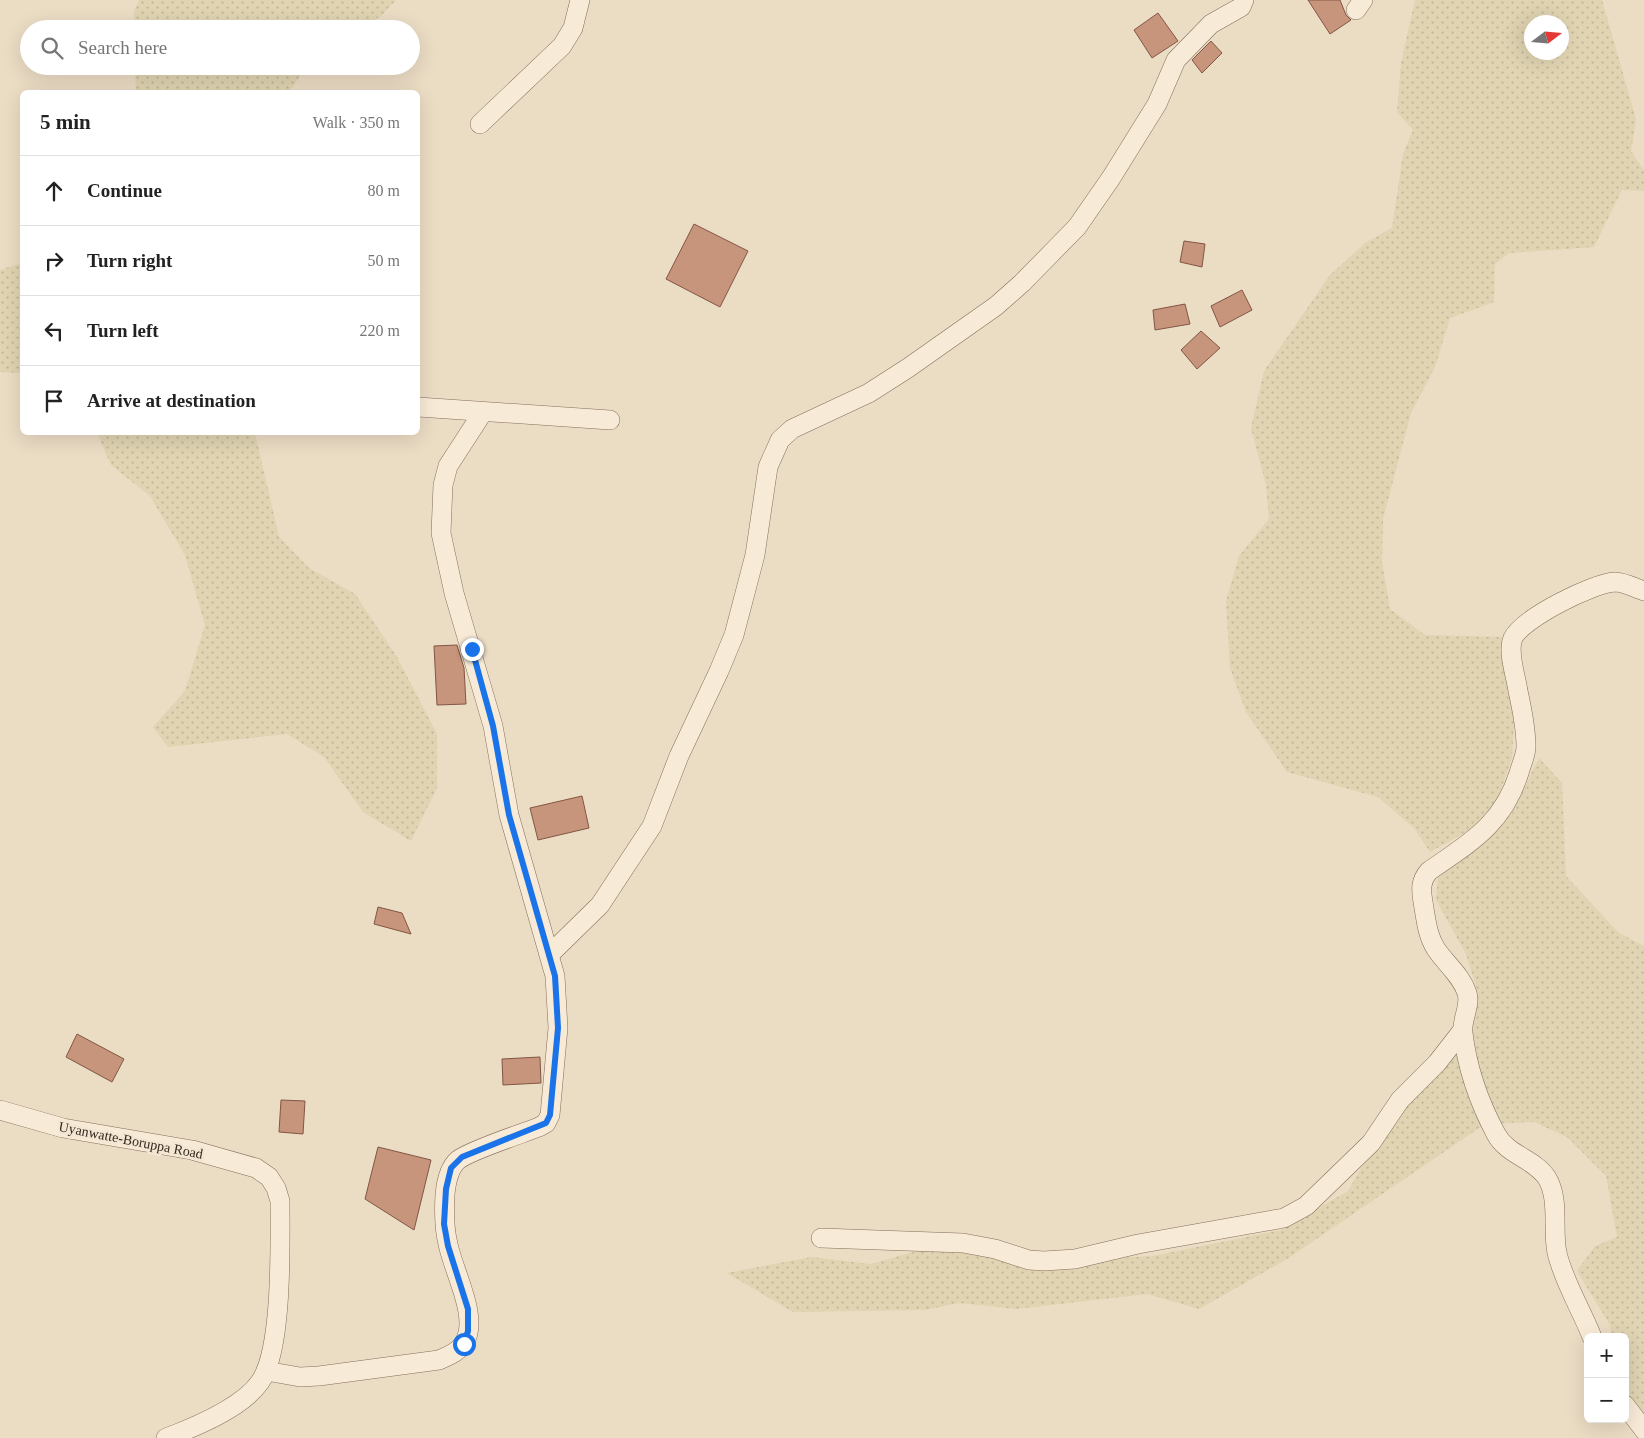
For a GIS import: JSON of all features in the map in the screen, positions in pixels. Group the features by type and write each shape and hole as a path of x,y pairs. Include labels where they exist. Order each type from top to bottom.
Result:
{"street":[{"path":"480,124 562,46 573,28 580,0"},
{"path":"551,953 600,906 637,852 652,826 679,756 734,635 755,555 768,467 780,440 792,429 868,393 908,368 996,306 1022,283 1077,227 1157,104 1176,60 1211,24 1242,8 1244,0"},
{"path":"420,407 610,420"},
{"path":"266,1371 300,1376 319,1376 439,1360 454,1353 464,1344 468,1331 468,1309 448,1246 444,1224 446,1189 451,1168 462,1157 539,1127 546,1123 550,1115 558,1028 557,990 551,953 509,815 493,726 454,593 441,533 443,485 448,466 483,412"},
{"path":"1590,1333 1557,1252 1554,1199 1547,1178 1540,1170 1513,1152 1497,1137 1478,1091 1462,1031 1468,995 1462,982 1428,935 1421,886 1424,876 1429,871 1473,840 1500,814 1514,787 1526,749 1524,721 1512,651 1513,638 1521,629 1561,601 1593,586 1616,582 1644,591"},
{"path":"821,1238 963,1242 995,1248 1029,1260 1044,1261 1075,1259 1138,1244 1284,1218 1306,1206 1367,1147 1400,1100 1437,1063 1462,1031"},
{"name":"Uyanwatte-Boruppa Road","path":"0,1110 63,1128 192,1150 256,1168 269,1177 276,1188 280,1201 279,1300 266,1371 260,1383 224,1410 166,1438"},
{"path":"1629,1410 1644,1430"}],"shaded area":[{"path":"139,0 396,0 375,20 134,20 134,11"},
{"path":"1415,0 1602,0 1636,119 1631,151 1644,170 1644,191 1622,190 1594,247 1509,253 1495,264 1494,302 1450,318 1435,367 1411,413 1383,519 1382,562 1390,609 1425,635 1502,637 1515,707 1512,758 1497,801 1473,828 1430,852 1414,828 1378,797 1287,772 1246,712 1230,668 1226,601 1239,556 1269,519 1266,485 1251,428 1264,371 1330,275 1365,243 1392,228 1403,154 1413,130 1397,112 1401,63"},
{"path":"135,75 300,75 289,90 136,90"},
{"path":"20,264 20,373 0,372 0,270"},
{"path":"98,435 255,435 279,537 309,568 355,594 397,657 437,734 437,788 411,841 363,812 324,757 287,734 168,747 153,727 185,691 205,625 185,555 150,496 111,465"},
{"path":"1539,758 1562,783 1566,876 1619,933 1644,946 1644,1438 1629,1401 1629,1333 1611,1333 1610,1325 1577,1271 1595,1246 1617,1237 1606,1176 1567,1137 1534,1122 1485,1124 1287,1259 1199,1309 1147,1294 1016,1309 959,1303 925,1310 793,1312 727,1273 811,1257 871,1264 955,1240 1017,1264 1153,1256 1281,1230 1348,1191 1395,1110 1470,1029 1478,1001 1476,986 1466,954 1436,900 1438,878 1511,814"}],"building":[{"path":"1308,0 1340,0 1346,15 1351,20 1330,34"},
{"path":"1158,13 1178,41 1152,58 1134,30"},
{"path":"1211,41 1222,53 1202,73 1192,60"},
{"path":"694,224 748,251 720,307 666,279"},
{"path":"1184,241 1205,244 1202,267 1180,262"},
{"path":"1242,290 1252,310 1220,327 1211,306"},
{"path":"1185,304 1190,324 1155,330 1153,310"},
{"path":"1201,331 1220,348 1197,369 1181,350"},
{"path":"457,645 464,668 466,704 437,705 434,646"},
{"path":"582,796 589,828 538,840 530,808"},
{"path":"378,907 402,913 411,934 374,924"},
{"path":"77,1034 124,1059 112,1082 66,1057"},
{"path":"540,1057 541,1083 503,1085 502,1059"},
{"path":"281,1100 305,1101 303,1134 279,1132"},
{"path":"378,1147 431,1160 414,1230 365,1199"}],"route":[{"path":"464,1344 468,1331 468,1309 448,1246 444,1224 446,1189 451,1168 462,1157 546,1123 550,1115 558,1028 558,998 551,953 509,815 493,726 472,649"}]}
